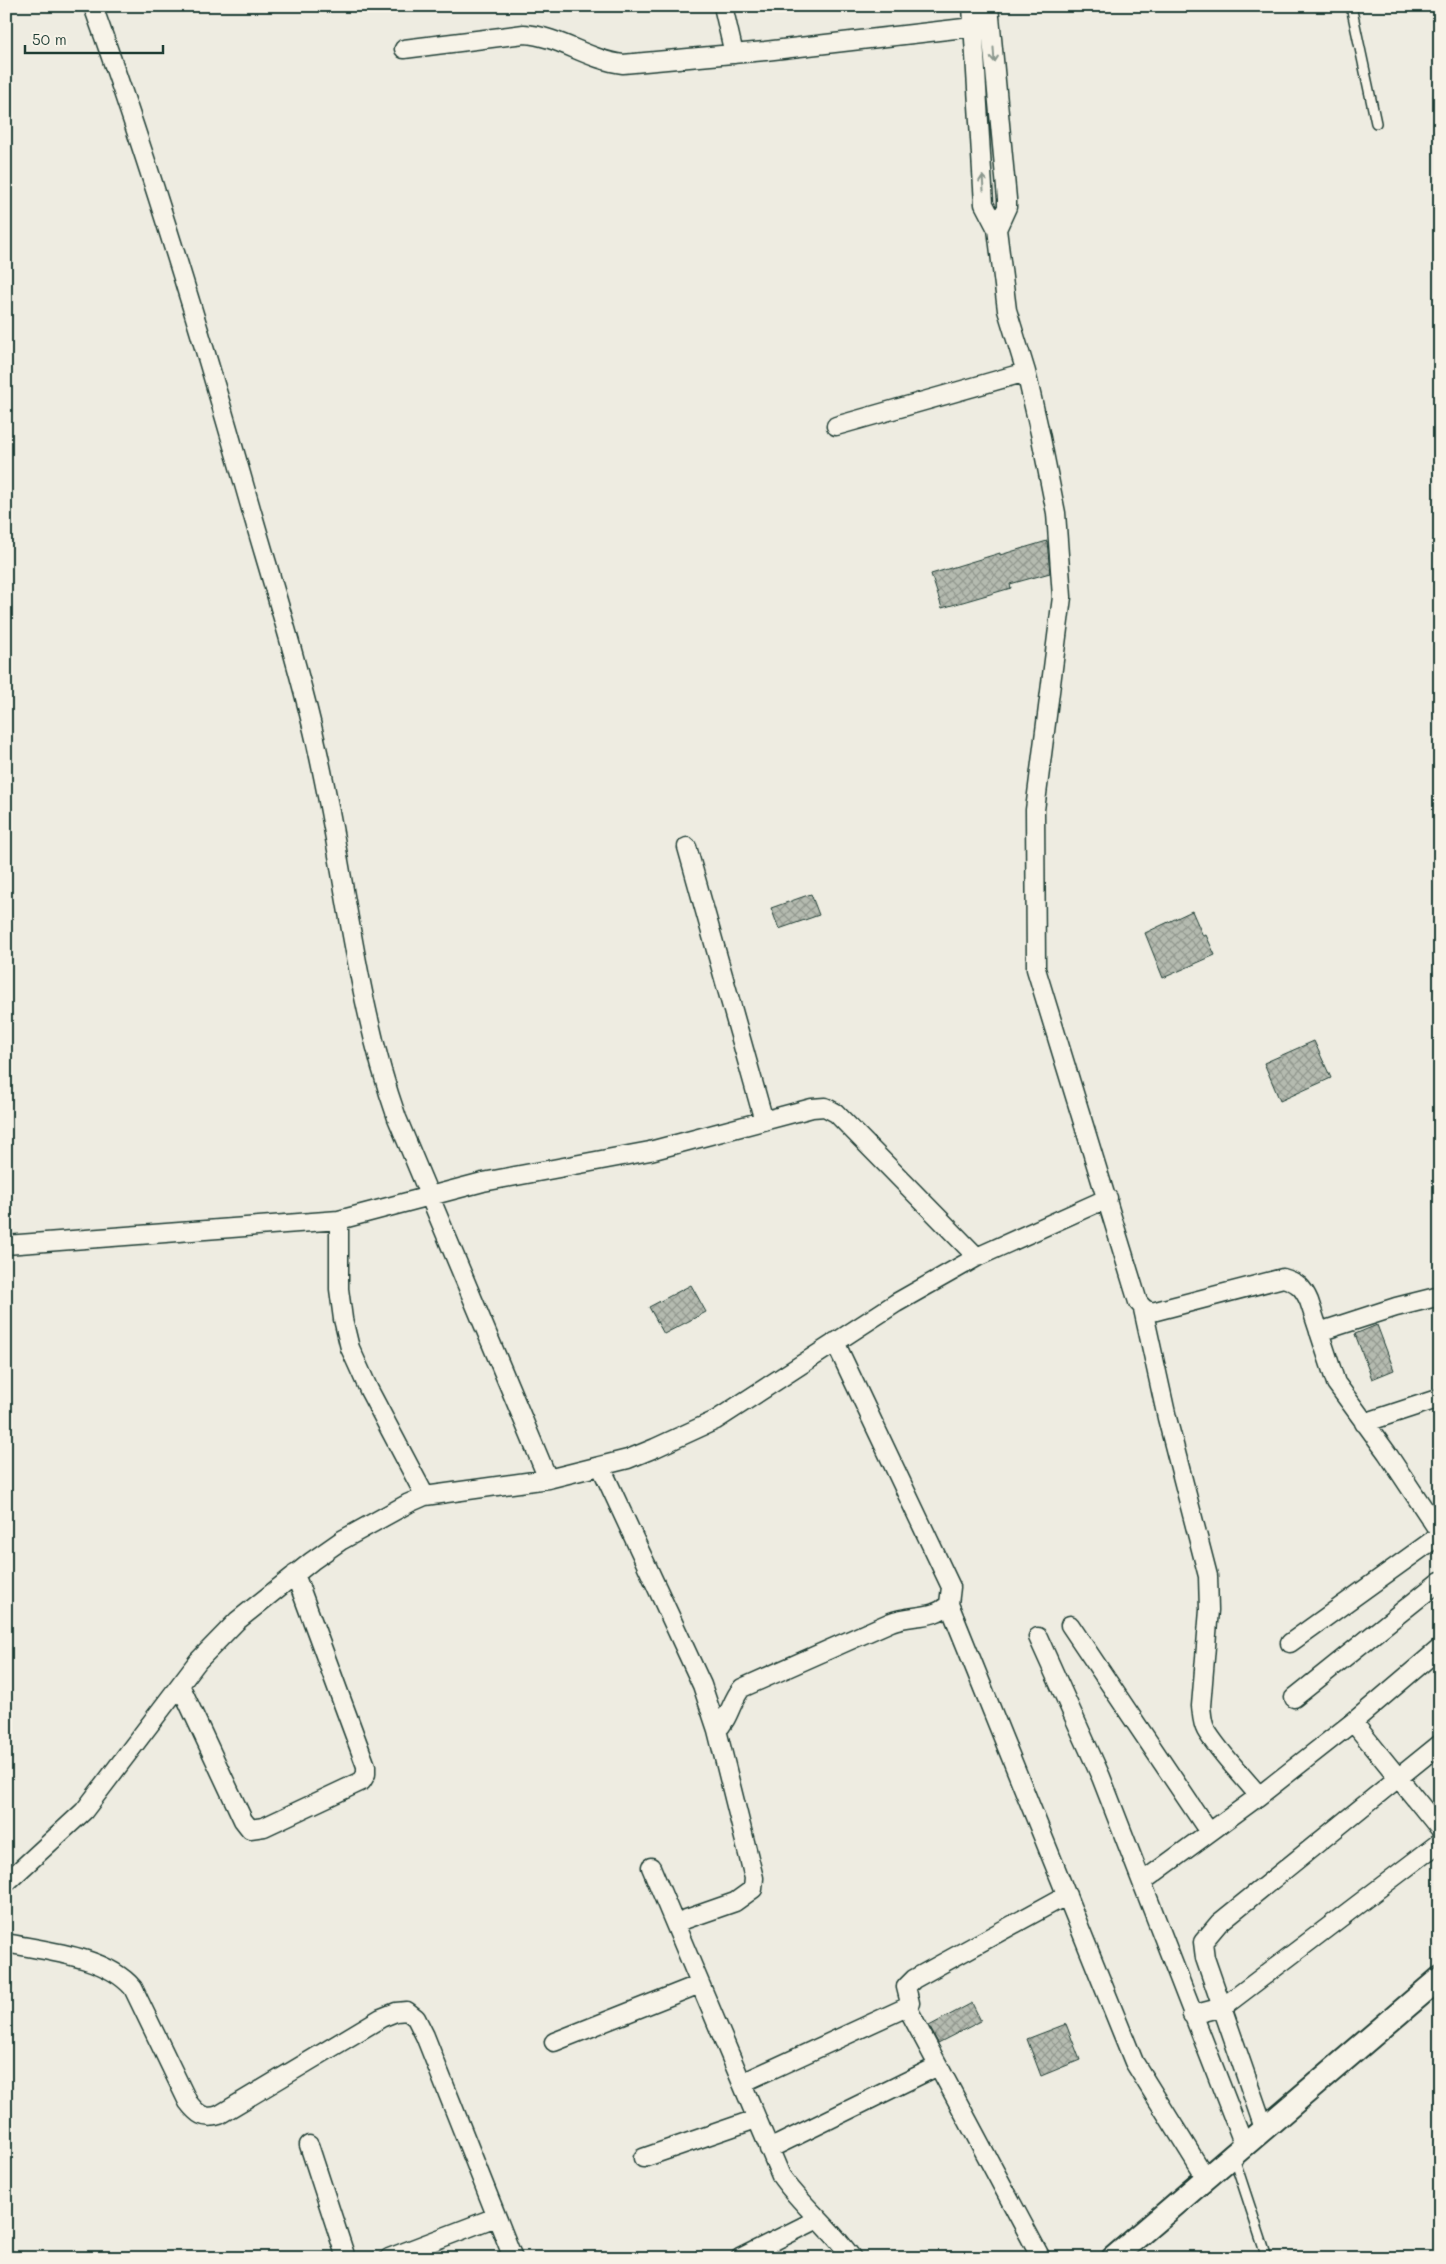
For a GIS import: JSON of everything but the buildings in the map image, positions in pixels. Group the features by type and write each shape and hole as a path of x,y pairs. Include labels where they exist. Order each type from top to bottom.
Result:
{"street":[{"path":"94,6 158,196 201,336 296,665 322,770 365,1008 385,1085 548,1479"},
{"path":"723,6 734,54"},
{"path":"972,6 984,204 997,229 1006,310 1026,372 1056,513 1062,597 1034,810 1036,969 1108,1198 1138,1302 1143,1309 1208,1576 1209,1610 1201,1706 1202,1718 1209,1734 1259,1796"},
{"path":"989,6 1007,199 1007,207 997,229"},
{"path":"404,49 524,34 545,37 605,61 623,64 734,54 973,27"},
{"path":"836,426 1026,372"},
{"path":"687,847 764,1121"},
{"path":"6,1245 339,1220 483,1182 650,1151 812,1108 825,1107 836,1113 977,1257"},
{"path":"6,1883 84,1811 198,1661 237,1621 295,1574 342,1540 425,1496 548,1479 601,1467 628,1459 716,1420 896,1303 977,1257 1108,1198"},
{"path":"339,1220 339,1289 343,1319 350,1348 369,1390 425,1496"},
{"path":"1143,1309 1156,1312 1283,1278 1295,1281 1304,1288 1336,1384 1387,1453 1440,1534 1290,1643"},
{"path":"1319,1332 1396,1307 1440,1296"},
{"path":"835,1342 951,1587 950,1604 1134,2062 1206,2178"},
{"path":"1364,1423 1440,1398"},
{"path":"601,1467 702,1685 717,1730 754,1878 753,1889 735,1902 674,1923"},
{"path":"180,1685 243,1820 250,1829 264,1827 362,1781 366,1774 366,1766 295,1574"},
{"path":"1294,1698 1440,1581"},
{"path":"717,1730 724,1724 742,1688 891,1622 902,1618 933,1616 950,1604"},
{"path":"1070,1625 1209,1832"},
{"path":"1038,1637 1101,1777 1192,2015 1239,2150"},
{"path":"1142,1882 1259,1796 1353,1722 1440,1648"},
{"path":"1353,1722 1440,1829"},
{"path":"1264,2128 1205,1958 1203,1942 1212,1931 1440,1744"},
{"path":"1192,2015 1223,2007 1440,1842"},
{"path":"651,1867 756,2119 782,2176 793,2192 852,2258"},
{"path":"742,2083 907,2007 910,2003 906,1991 909,1982 1068,1895"},
{"path":"6,1943 89,1961 112,1970 125,1978 133,1988 188,2102 196,2114 209,2118 219,2115 381,2018 396,2012 407,2011 416,2018 425,2036 513,2258"},
{"path":"1113,2258 1440,1978"},
{"path":"554,2042 700,1984"},
{"path":"907,2007 1041,2258"},
{"path":"769,2149 938,2066"},
{"path":"643,2158 756,2119"},
{"path":"309,2145 346,2258"},
{"path":"389,2258 496,2218"},
{"path":"740,2258 818,2219"}],"lane":[{"path":"1351,6 1376,123"},
{"path":"1239,2150 1267,2258"}]}
